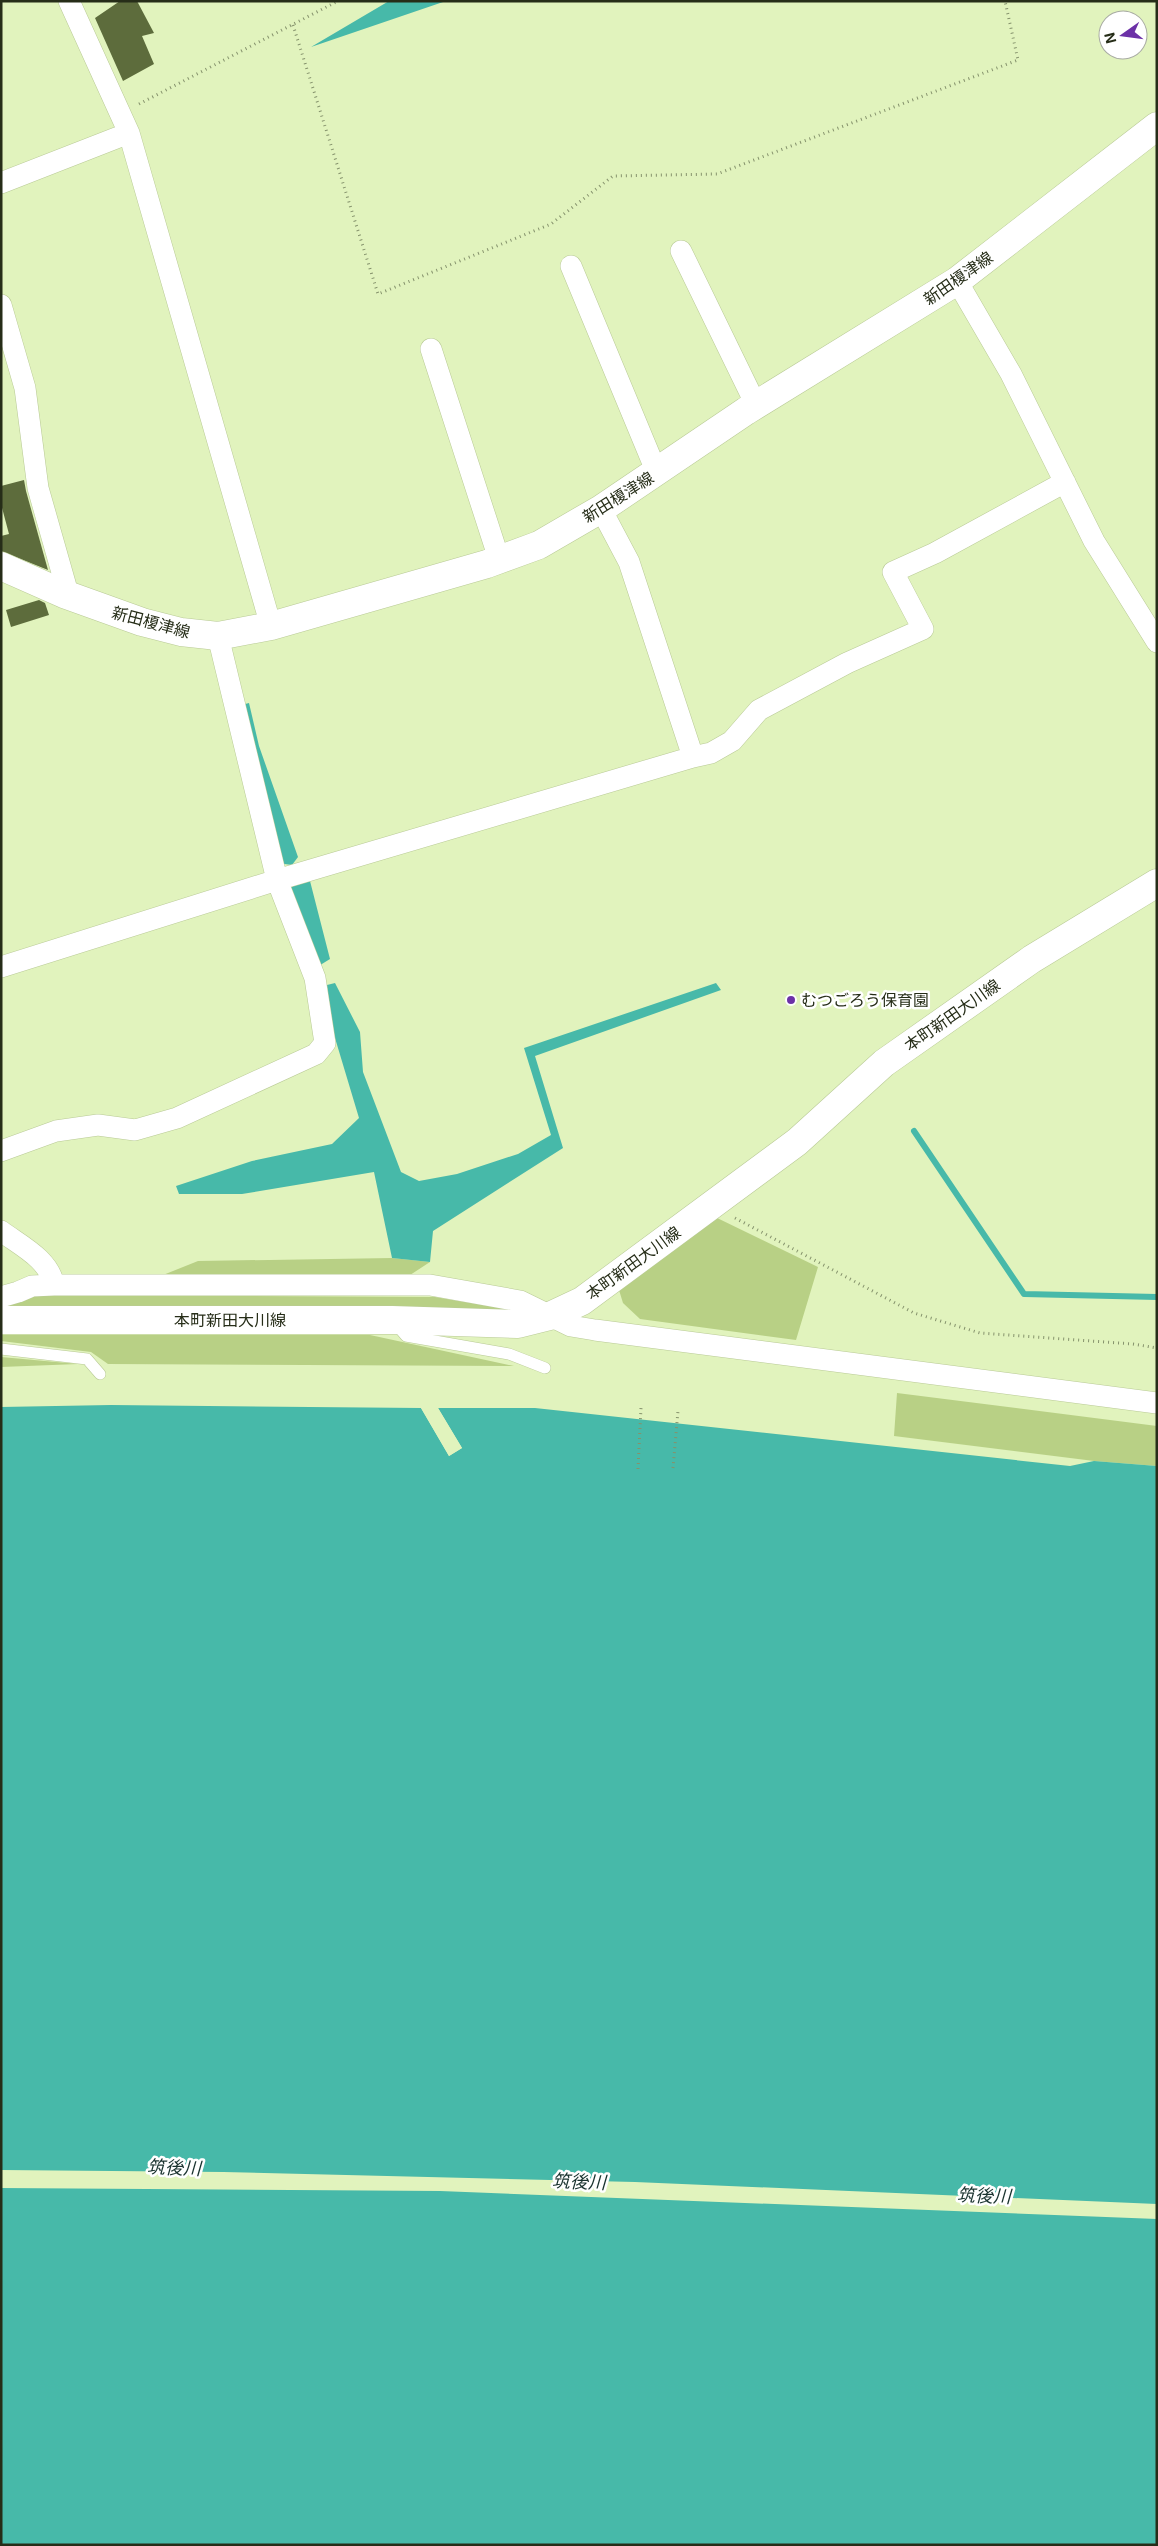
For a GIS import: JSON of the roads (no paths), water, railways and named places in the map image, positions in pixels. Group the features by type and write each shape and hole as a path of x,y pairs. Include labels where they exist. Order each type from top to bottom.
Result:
{"main road":[{"name":"新田榎津線","path":"1,566 69,597 158,626 181,632 218,636 271,626 498,559 539,545 657,473 756,405 957,281 1157,126"},
{"name":"本町新田大川線","path":"1,1320 392,1320 518,1324 550,1316 582,1300 796,1142 884,1063 1032,959 1157,883"}],"street":[{"path":"70,1 129,133 271,626"},
{"path":"1,183 129,133"},
{"path":"681,251 756,405"},
{"path":"570,266 657,473"},
{"path":"957,281 1011,374 1094,541 1157,642"},
{"path":"1,305 25,388 38,488 69,597"},
{"path":"431,349 498,559"},
{"path":"1,967 277,880 711,753 732,741 759,710 847,663 923,629 893,572 935,553 1065,482"},
{"path":"602,508 629,562 693,757"},
{"path":"1,1151 56,1131 98,1125 135,1130 177,1118 316,1054 325,1043 315,978 277,880 218,636"},
{"path":"1,1231 45,1264 52,1275 54,1285"},
{"path":"1,1281 32,1286 430,1285 520,1301 536,1307 571,1326 595,1330 1157,1403"},
{"path":"1,1297 32,1286"}],"lane":[{"path":"392,1320 406,1336 509,1354 545,1368"},
{"path":"1,1349 87,1359 100,1374"}],"water":[{"path":"389,1 446,1 311,47"},
{"path":"249,703 259,746 298,857 292,865 277,863 234,707"},
{"path":"310,881 330,959 317,967 287,885"},
{"path":"335,983 360,1032 363,1072 401,1172 419,1181 457,1174 518,1154 551,1135 524,1048 716,983 721,990 535,1056 563,1148 433,1231 430,1262 392,1258 374,1172 242,1194 179,1194 176,1186 252,1161 332,1144 359,1118 329,1018 327,985"},
{"name":"筑後川","path":"111,1405 421,1408 449,1456 462,1448 438,1408 535,1408 1070,1466 1094,1461 1157,1466 1157,2545 1,2545 1,1407"}],"waterway":[{"path":"914,1131 1024,1294 1157,1297"}],"place":[{"name":"むつごろう保育園","path":"791,1000"}]}
